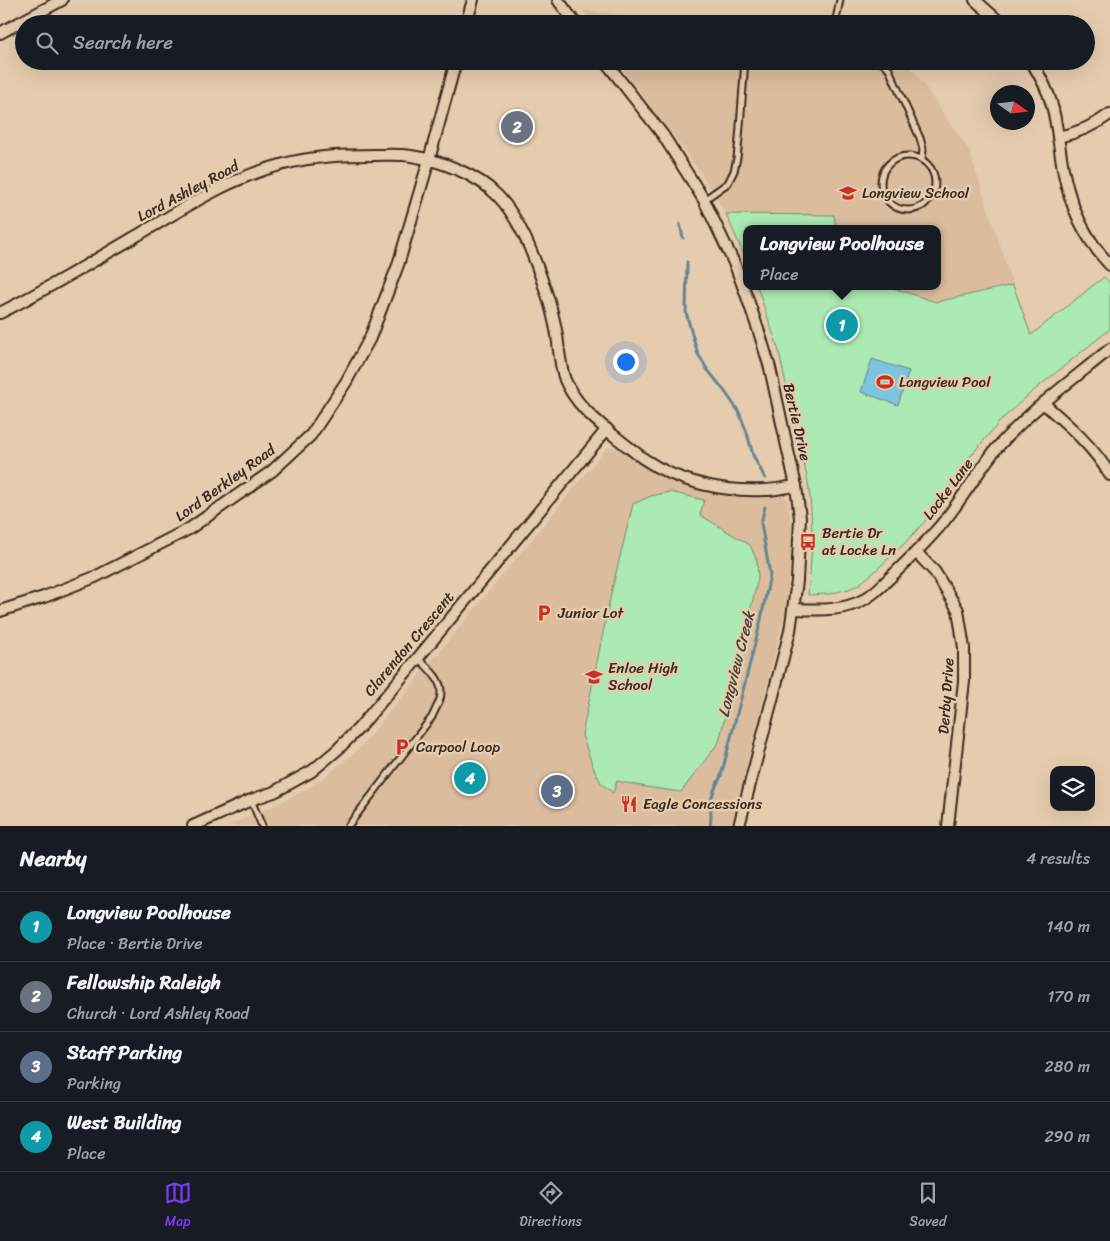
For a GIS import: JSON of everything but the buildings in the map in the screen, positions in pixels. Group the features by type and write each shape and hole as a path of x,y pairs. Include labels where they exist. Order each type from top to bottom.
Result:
{"street":[{"path":"34,15 62,0"},
{"path":"469,15 473,0"},
{"path":"558,0 569,15"},
{"path":"975,0 992,15"},
{"path":"0,33 15,25"},
{"name":"Lord Berkley Road","path":"0,611 44,597 95,577 189,529 272,471 311,436 346,382 370,338 398,265 430,160 454,70"},
{"name":"Bertie Drive","path":"612,70 663,135 704,200 743,286"},
{"path":"1036,70 1052,103 1064,176 1081,226 1110,265"},
{"path":"1058,136 1086,129 1110,114"},
{"name":"Lord Ashley Road","path":"0,313 217,189 264,169 284,163 335,155 408,156 430,160 453,168 477,180 497,195 513,215 534,258 548,299 554,321 564,378 578,402 606,429 645,460 696,483 746,490 767,490 796,486"},
{"name":"Bertie Drive","path":"739,826 790,631 794,610 800,518 796,486 770,368 744,290"},
{"name":"Locke Lane","path":"794,610 822,610 842,607 858,602 874,593 916,552 946,519 997,449 1014,430 1043,403 1110,349"},
{"path":"1043,403 1067,424 1096,455 1110,475"},
{"name":"Clarendon Crescent","path":"194,826 251,800 274,792 312,771 337,750 359,728 418,658 606,429"},
{"name":"Derby Drive","path":"916,552 936,572 958,610 964,648 964,681 948,826"}],"lane":[{"path":"837,15 840,0"},
{"path":"704,200 728,184 734,171 738,158 740,139 744,70"},
{"path":"889,70 920,138 923,149 922,160"},
{"path":"913,157 922,160 934,173 934,191 931,198 925,205 908,211 892,205 882,190 881,181 884,172 896,159 913,157"},
{"path":"348,826 432,717 440,700 441,687 437,677 418,658"},
{"path":"251,800 262,826"}],"shaded area":[{"path":"582,10 620,15 586,15"},
{"name":"Longview School","path":"624,70 913,70 969,150 1013,285 936,302 899,290 941,290 941,225 835,225 833,215 726,214 700,172"},
{"name":"Enloe High School","path":"609,447 616,447 659,476 684,486 717,495 767,497 780,495 789,502 792,542 787,604 732,826 227,826 307,789 359,749"}],"green space":[{"path":"726,214 834,215 835,225 743,225 743,253"},
{"path":"1104,277 1110,283 1110,329 1033,391 1002,419 968,459 925,521 904,544 858,585 829,594 808,595 812,538 808,482 778,348 758,290 899,290 936,302 1013,285 1031,335"},
{"path":"670,492 704,500 700,515 750,545 757,561 758,578 719,742 681,792 617,781 613,793 601,783 593,767 582,735 612,589 633,504 651,496"}],"water":[{"name":"Longview Pool","path":"872,359 909,371 898,405 861,392"}],"waterway":[{"path":"680,224 683,238"},
{"path":"687,262 686,312 698,354 739,412 753,455 765,478"},
{"name":"Longview Creek","path":"710,826 712,797 721,776 760,624 770,575 761,523 765,507"}],"place":[{"name":"Fellowship Raleigh","path":"517,127"},
{"name":"Longview School","path":"848,193"},
{"name":"Longview Poolhouse","path":"842,325"},
{"name":"Longview Pool","path":"885,382"},
{"name":"Bertie Dr at Locke Ln","path":"808,542"},
{"name":"Junior Lot","path":"544,613"},
{"name":"Enloe High School","path":"594,677"},
{"name":"Carpool Loop","path":"402,747"},
{"name":"West Building","path":"470,778"},
{"name":"Staff Parking","path":"557,791"},
{"name":"Eagle Concessions","path":"629,804"}]}
